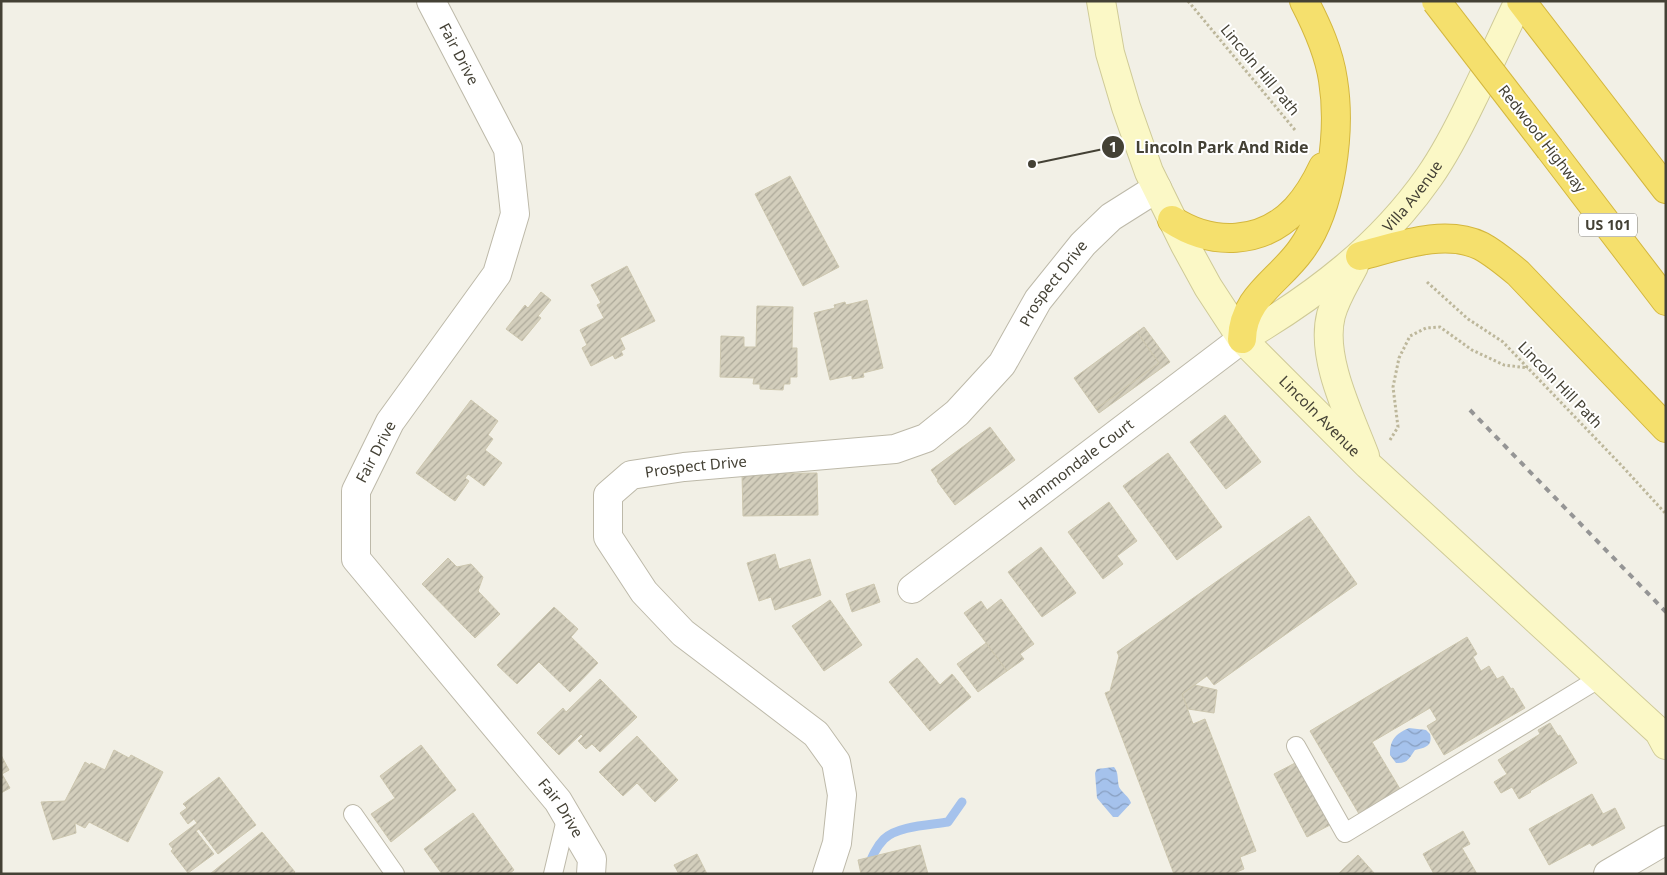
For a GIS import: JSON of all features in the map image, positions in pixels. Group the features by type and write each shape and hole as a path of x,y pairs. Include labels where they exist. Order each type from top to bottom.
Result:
{"highway":[{"path":"1242,340 1242,328 1251,306 1303,248 1319,215 1325,194 1336,126 1333,79 1322,37 1304,1"},
{"name":"Redwood Highway","path":"1436,1 1666,301"},
{"path":"1520,1 1666,189"},
{"path":"1172,220 1196,233 1223,239 1248,236 1270,230 1288,217 1303,201 1318,178 1333,148"},
{"path":"1360,256 1435,240 1450,239 1479,245 1518,273 1666,428"}],"main road":[{"name":"Lincoln Avenue","path":"1101,1 1110,53 1141,152 1172,220 1208,287 1242,340 1371,467 1659,732 1666,745"},
{"name":"Villa Avenue","path":"1242,340 1303,301 1360,256 1402,212 1430,177 1442,157 1464,117 1520,1"},
{"path":"1360,256 1336,302 1331,316 1329,344 1333,371 1371,467"}],"street":[{"name":"Fair Drive","path":"431,1 508,149 515,214 497,274 390,422 356,491 356,559 551,793 592,859 591,874"},
{"name":"Prospect Drive","path":"827,874 837,843 842,795 836,762 816,734 683,633 644,592 608,537 608,495 630,475 684,466 895,449 926,438 957,413 1002,364 1038,300 1083,244 1112,217 1156,188"},
{"name":"Hammondale Court","path":"912,589 1242,340"},
{"path":"1608,874 1666,840"}],"lane":[{"path":"1296,746 1344,833 1600,678"},
{"path":"353,814 395,874"},
{"path":"553,874 567,816"}],"path":[{"name":"Lincoln Hill Path","path":"1188,1 1295,130"},
{"name":"Lincoln Hill Path","path":"1427,282 1468,319 1503,342 1666,514"},
{"path":"1371,467 1398,427 1393,387 1399,358 1410,336 1426,328 1440,327 1472,350 1504,365 1528,368"}],"water":[{"path":"1409,728 1426,730 1431,738 1429,744 1415,750 1406,761 1396,763 1390,755 1392,741 1397,735"},
{"path":"1114,767 1119,787 1131,803 1118,817 1113,817 1097,798 1095,773 1097,769"}],"building":[{"path":"790,176 839,267 803,286 755,194"},
{"path":"627,266 655,321 620,338 625,349 621,351 623,355 615,359 613,355 591,366 582,348 587,345 580,330 604,318 597,305 601,303 591,285"},
{"path":"541,292 551,300 538,316 541,318 522,341 506,329 525,305 528,308"},
{"path":"867,300 883,368 863,373 864,377 852,379 852,375 830,380 814,313 835,308 834,305 845,302 846,305"},
{"path":"757,306 793,307 792,348 797,348 797,377 790,377 790,384 784,384 783,390 760,389 760,384 753,384 754,378 720,377 721,336 744,337 744,347 756,347"},
{"path":"1144,327 1170,362 1099,413 1096,409 1159,363 1137,332"},
{"path":"1137,332 1159,363 1096,409 1074,378"},
{"path":"471,400 498,421 488,435 493,439 485,450 502,463 484,486 468,474 465,478 469,481 455,501 416,473"},
{"path":"1225,415 1261,462 1226,489 1190,442"},
{"path":"990,427 1015,460 955,505 931,470"},
{"path":"1168,453 1222,527 1177,560 1123,486"},
{"path":"817,473 818,515 743,516 742,474"},
{"path":"1109,502 1137,541 1117,556 1123,564 1103,579 1068,532"},
{"path":"1309,516 1357,584 1214,685 1207,676 1182,694 1193,724 1205,719 1256,851 1240,857 1244,869 1232,874 1174,874 1105,693 1110,691 1119,656 1117,652"},
{"path":"1041,547 1076,593 1042,617 1008,572"},
{"path":"775,554 779,569 810,559 821,595 775,610 771,597 759,601 747,563"},
{"path":"448,558 457,567 471,564 483,577 478,591 500,614 475,638 422,584"},
{"path":"874,584 880,602 852,612 846,594"},
{"path":"1001,599 1034,644 1020,654 1024,659 1007,671 964,613 981,601 987,610"},
{"path":"830,600 862,645 824,671 792,626"},
{"path":"554,607 578,629 571,637 598,663 570,692 539,662 517,684 497,665"},
{"path":"1467,637 1477,654 1473,657 1481,671 1489,666 1497,679 1503,676 1525,708 1444,755 1427,726 1437,720 1430,708 1372,742 1400,789 1391,794 1394,800 1362,819 1310,731"},
{"path":"986,643 1007,671 978,692 957,664"},
{"path":"917,658 940,685 952,674 971,697 930,731 889,682"},
{"path":"600,679 637,717 600,752 592,744 586,749 578,741 583,736 581,734 559,755 537,733 563,708 566,712"},
{"path":"1195,685 1217,690 1214,713 1188,709 1182,694"},
{"path":"1550,723 1558,736 1560,735 1577,763 1519,799 1512,787 1501,793 1494,782 1507,774 1498,760 1540,734 1538,730"},
{"path":"637,736 678,780 655,802 637,783 623,796 599,772"},
{"path":"421,745 456,790 391,842 371,814 395,798 380,776"},
{"path":"114,750 129,758 131,755 163,772 128,842 89,822 85,828 75,823 76,833 53,840 41,802 65,801 85,762 105,770"},
{"path":"1,755 9,770 2,774 10,788 1,793"},
{"path":"1297,762 1330,825 1307,837 1274,774"},
{"path":"219,777 256,825 218,854 199,829 196,831 214,854 188,873 171,851 173,849 169,844 197,823 194,819 188,824 180,813 187,808 183,804"},
{"path":"1592,794 1603,814 1615,808 1625,828 1592,846 1590,843 1549,865 1529,829"},
{"path":"473,813 514,870 509,874 442,874 424,849"},
{"path":"1463,831 1470,844 1462,848 1477,874 1434,874 1423,854"},
{"path":"262,832 295,872 293,874 210,874"},
{"path":"920,845 928,874 861,874 858,860"},
{"path":"697,854 707,874 679,874 674,865"},
{"path":"1358,855 1375,874 1338,874"}],"waterway":[{"path":"868,867 884,839 897,831 948,822 962,802"}],"railway":[{"path":"1470,410 1666,612"}],"place":[{"name":"Lincoln Park And Ride","path":"1032,164"}]}
